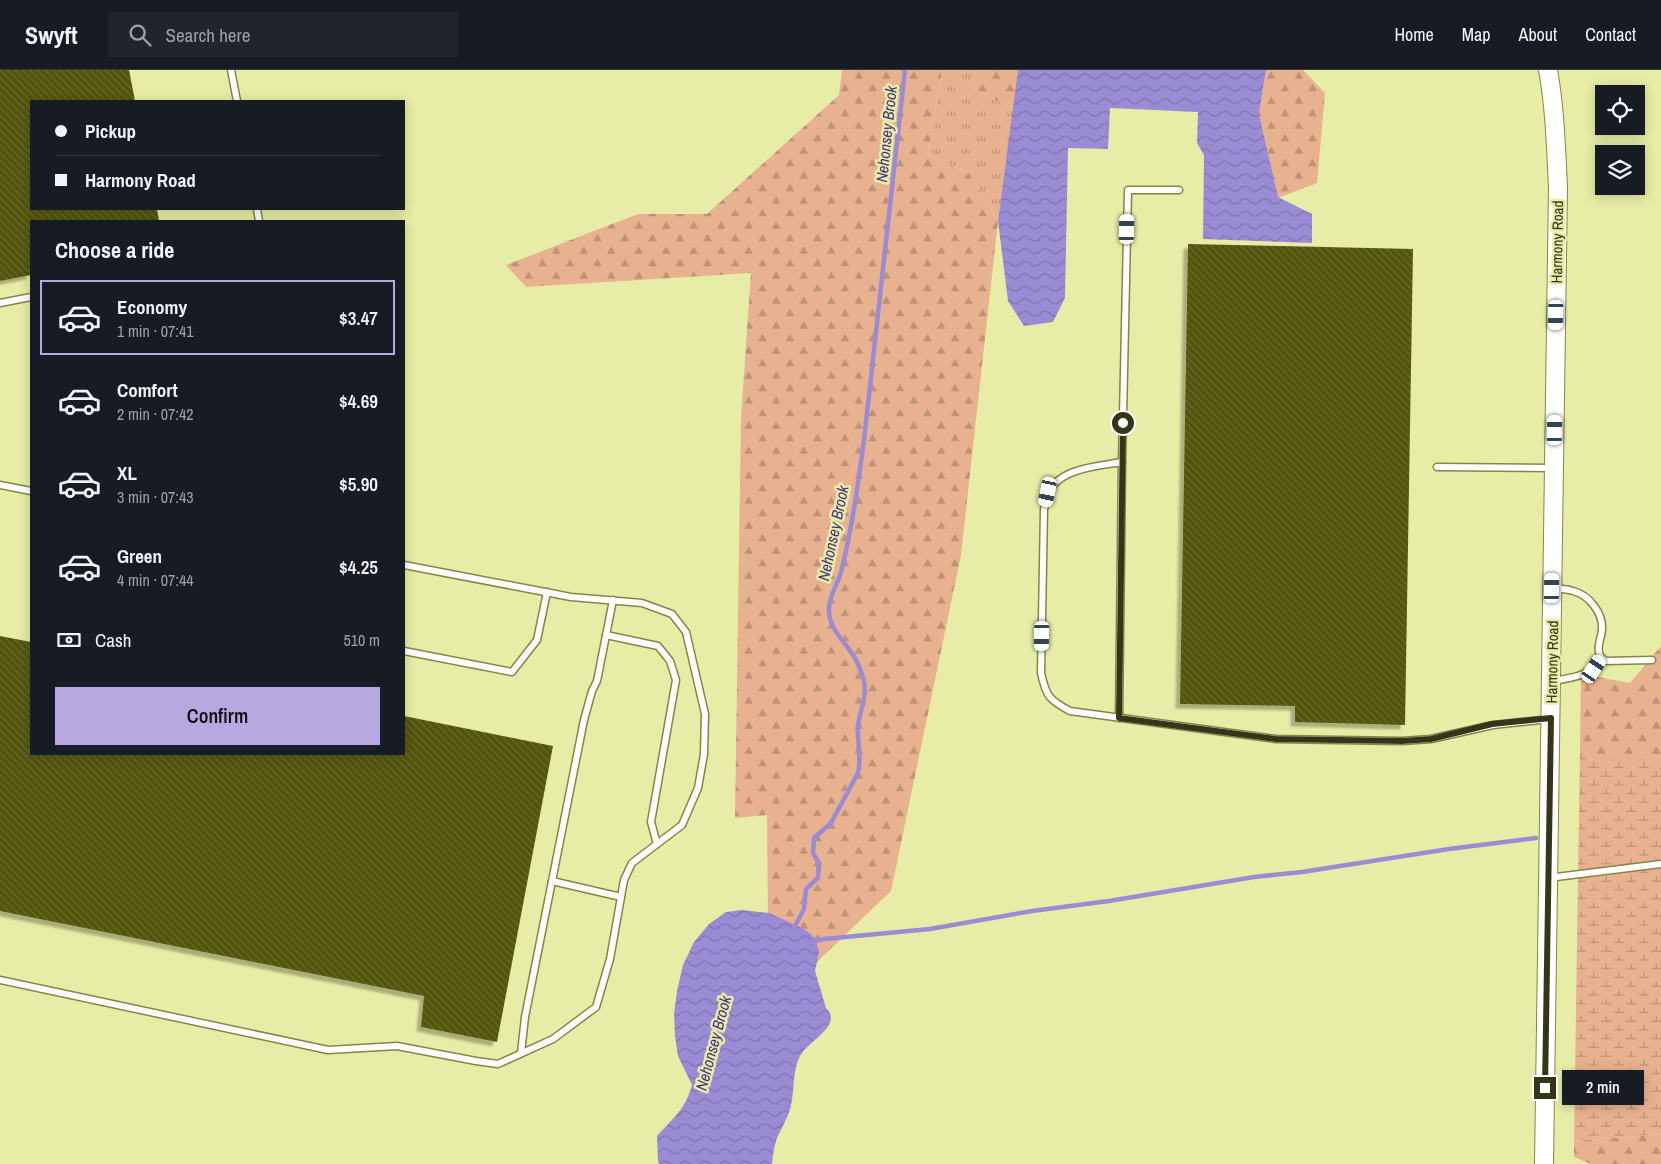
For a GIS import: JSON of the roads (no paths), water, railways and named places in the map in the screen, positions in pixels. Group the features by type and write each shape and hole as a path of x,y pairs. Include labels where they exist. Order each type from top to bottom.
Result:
{"main road":[{"name":"Harmony Road","path":"1544,1164 1558,187 1556,133 1548,70"}],"lane":[{"path":"232,70 237,100"},
{"path":"1119,718 1128,190 1179,190"},
{"path":"0,303 30,297"},
{"path":"1122,462 1075,472 1059,479 1048,492 1044,510 1041,673 1044,690 1054,703 1070,711 1276,739 1402,741 1431,739 1492,724 1551,718"},
{"path":"1437,467 1554,468"},
{"path":"0,485 30,491"},
{"path":"0,980 328,1050 396,1046 498,1064 553,1039 596,1007 610,959 624,880 632,863 682,825 698,788 704,754 705,714 686,632 672,614 642,603 571,597 405,565"},
{"path":"1552,588 1573,590 1591,602 1600,614 1602,627 1598,652 1601,658 1606,660 1652,660"},
{"path":"405,651 512,672 537,640 547,592"},
{"path":"521,1053 525,1017 584,720 592,691 597,681 613,600"},
{"path":"606,635 658,646 670,661 676,680 651,822 657,844"},
{"path":"1551,681 1580,676 1594,669 1601,658"},
{"path":"1548,878 1661,864"},
{"path":"552,882 621,897"}],"water":[{"path":"1018,70 1266,70 1259,114 1278,197 1312,214 1312,243 1203,239 1204,155 1197,143 1198,112 1110,108 1108,149 1068,148 1065,298 1053,322 1024,326 1008,301 998,221"},
{"path":"742,910 769,913 811,934 816,941 819,952 815,971 831,1020 824,1032 806,1048 799,1059 795,1071 790,1109 776,1141 772,1164 659,1164 657,1136 682,1107 692,1085 678,1056 675,1036 674,1014 683,965 694,942 709,924 726,912"}],"waterway":[{"name":"Nehonsey Brook","path":"794,928 804,909 806,889 818,878 819,863 813,853 814,838 831,823 858,773 859,767 858,724 865,693 864,684 854,656 833,626 829,607 841,572 852,523 864,440 905,70"},
{"path":"811,942 824,939 930,929 1032,911 1109,901 1254,877 1302,872 1449,849 1536,838"}]}
